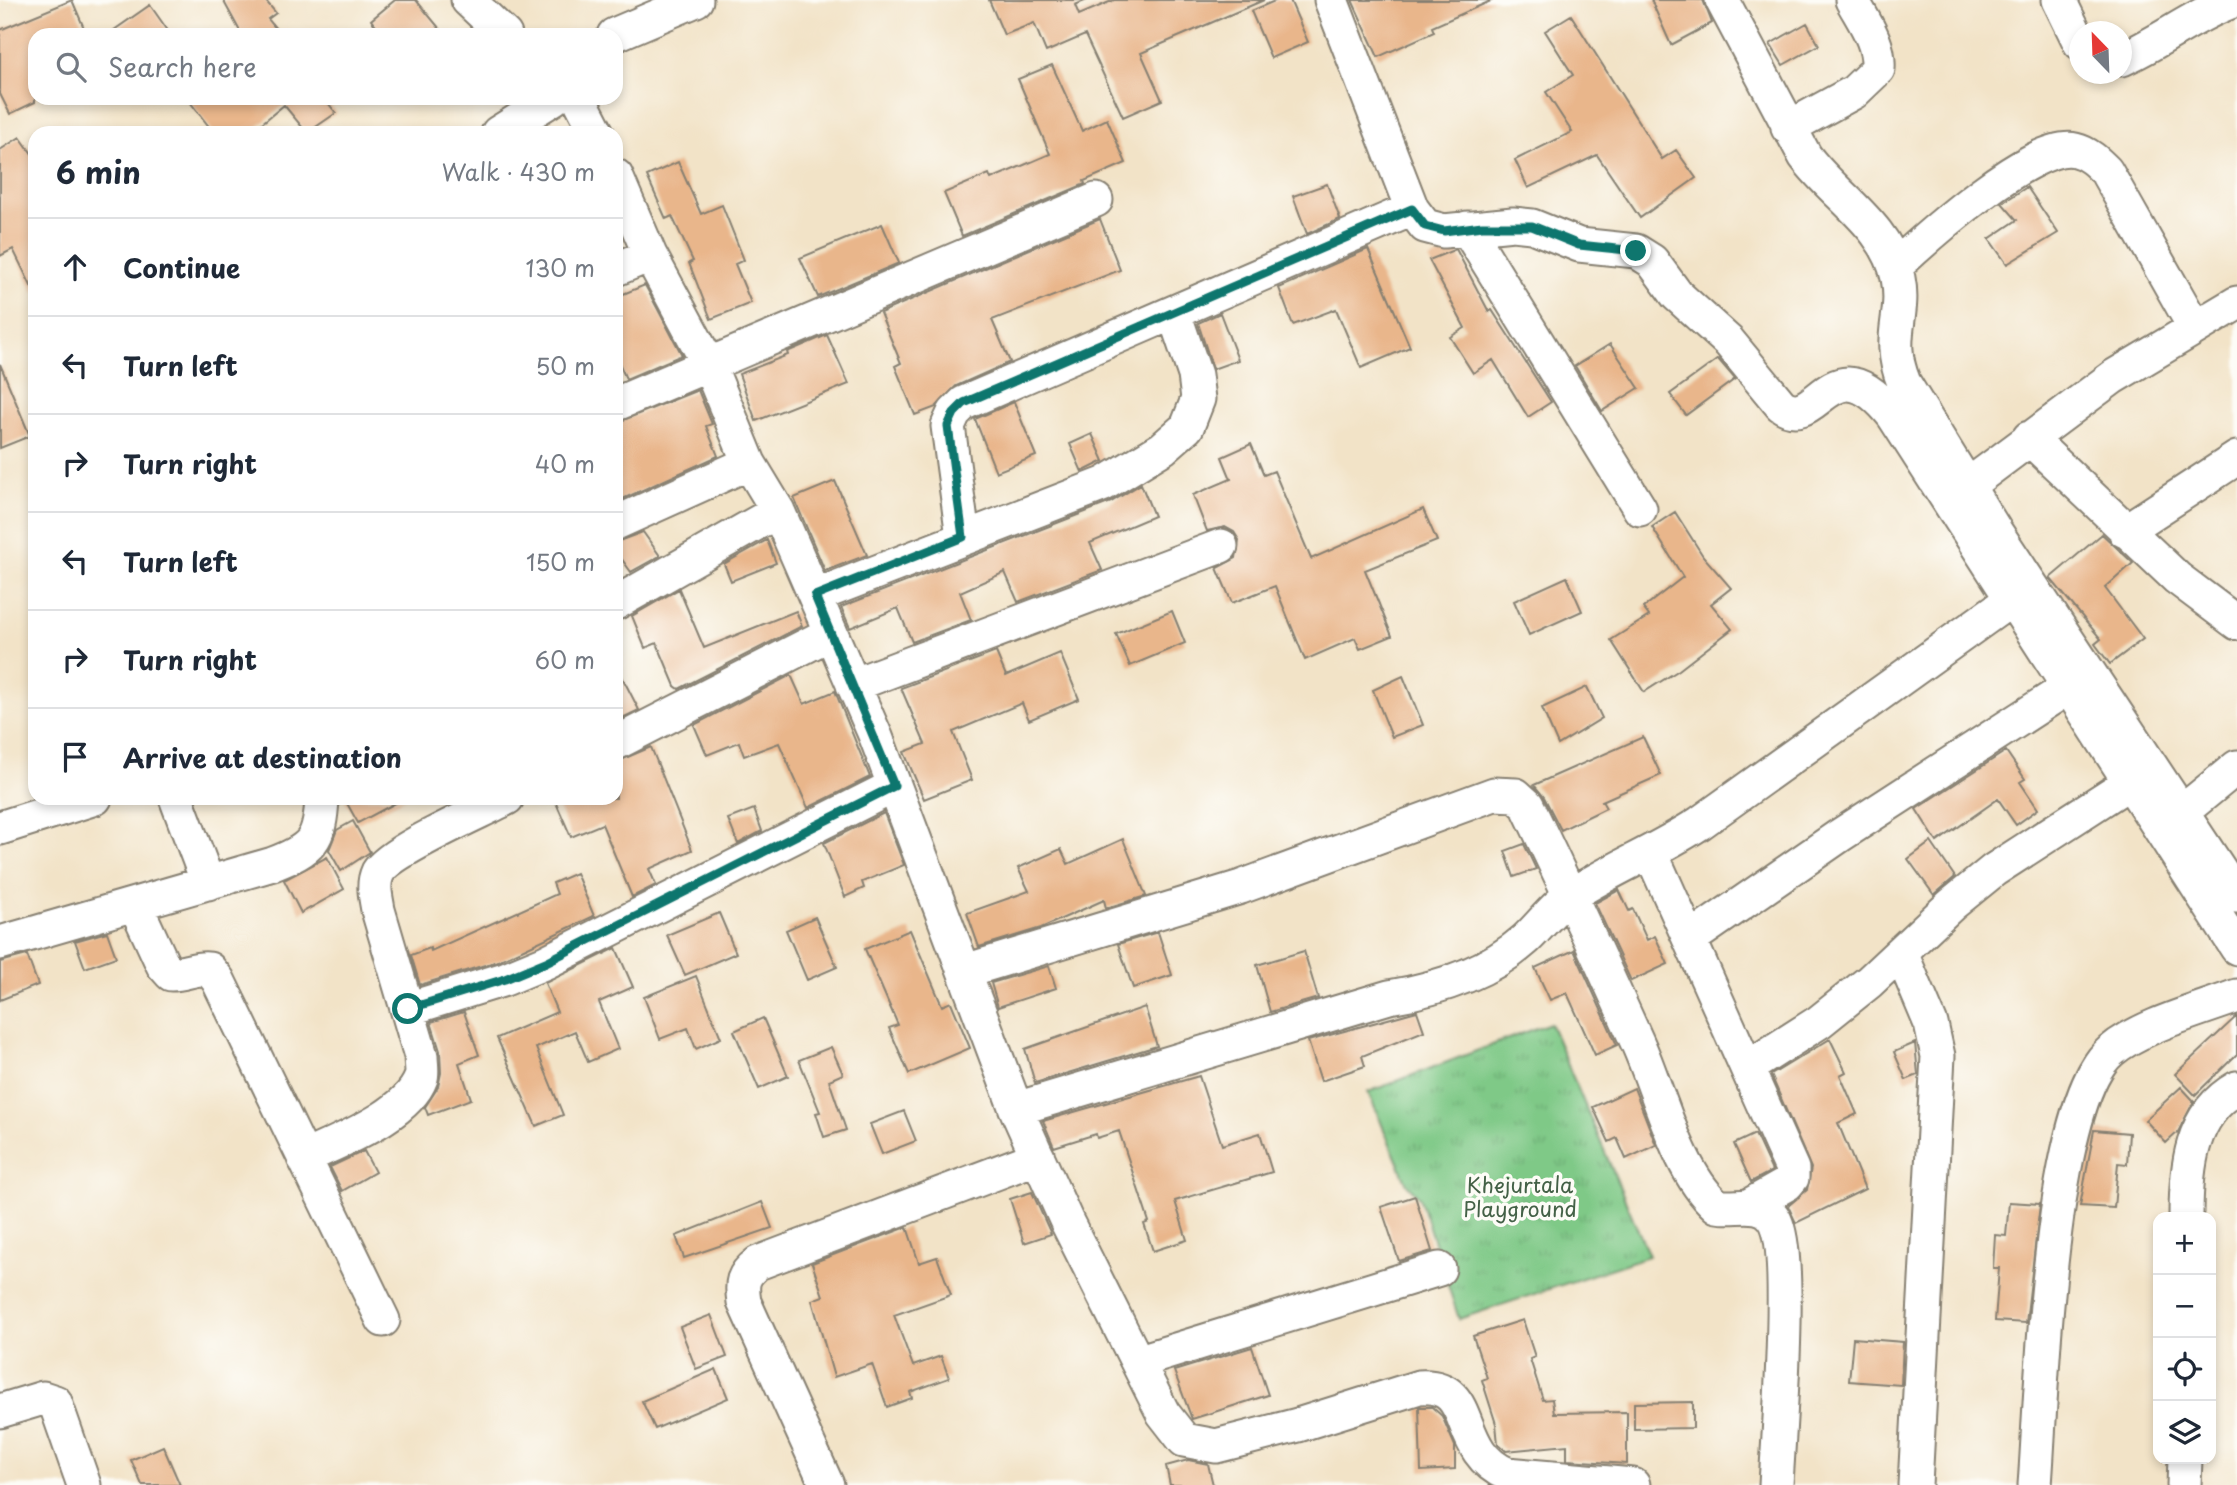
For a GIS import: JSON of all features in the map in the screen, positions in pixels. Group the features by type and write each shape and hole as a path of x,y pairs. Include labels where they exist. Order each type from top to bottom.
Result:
{"street":[{"path":"468,0 498,28"},
{"path":"623,31 696,0"},
{"path":"1331,0 1412,209 1425,226 1444,231 1532,226 1579,245 1636,251 1652,261 1677,295 1729,342 1789,411 1799,411 1839,384 1853,382 1866,388 1894,415 2237,948"},
{"path":"1722,0 1788,128 1817,173 1868,222 1895,267 1899,281 1894,340 1898,369 1967,486 2182,812 2232,878"},
{"path":"1788,128 1854,92 1878,69 1879,57 1873,38 1852,0"},
{"path":"2059,0 2069,21"},
{"path":"2132,55 2148,48 2186,22 2236,0"},
{"path":"509,126 543,105"},
{"path":"583,105 593,126"},
{"path":"1895,267 1931,233 1990,188 2034,160 2054,151 2073,149 2091,156 2106,171 2195,328"},
{"path":"623,192 650,255 709,365 749,463 778,511 815,596 894,786 1016,1109 1068,1222 1140,1361 1163,1413 1184,1440 1216,1446 1298,1425 1419,1387 1434,1386 1450,1393 1459,1404 1478,1452 1489,1466 1507,1474 1633,1485"},
{"path":"623,401 1097,200"},
{"path":"963,537 948,426 954,413 964,403 1412,209"},
{"path":"1467,228 1640,509"},
{"path":"623,266 650,255"},
{"path":"1967,486 2113,377 2237,303"},
{"path":"815,596 1122,476 1163,449 1187,427 1198,399 1195,375 1174,313"},
{"path":"2029,438 2177,578 2237,623"},
{"path":"2125,531 2237,458"},
{"path":"623,520 749,463"},
{"path":"623,599 778,511"},
{"path":"853,685 1221,546"},
{"path":"1016,1109 1389,997 1429,990 1462,978 1524,940 1570,895 1651,853 1792,759 1942,646 2012,598"},
{"path":"623,739 831,634"},
{"path":"1690,939 1839,836 2070,687"},
{"path":"2182,812 2237,767"},
{"path":"1747,1068 1819,1022 1994,870 2130,782"},
{"path":"408,1009 505,979 546,962 894,786"},
{"path":"965,971 1241,887 1494,794 1516,795 1527,806 1570,895 1638,1043 1678,1144 1704,1195 1717,1206 1731,1209 1760,1207 1773,1217 1780,1231 1784,1313 1776,1485"},
{"path":"0,828 73,805"},
{"path":"179,805 208,883"},
{"path":"0,943 208,883 301,853 313,843 320,825 321,805"},
{"path":"304,1158 393,1112 409,1098 421,1077 422,1056 378,910 374,887 379,872 390,860 415,845 493,805"},
{"path":"1651,853 1792,1169 1792,1178 1787,1184 1748,1206"},
{"path":"135,904 163,965 171,974 184,974 201,968 209,970 218,980 383,1320"},
{"path":"1901,953 1931,1024 1938,1056 1915,1485"},
{"path":"2035,1485 2055,1235 2066,1154 2081,1101 2096,1068 2112,1050 2143,1033 2237,996"},
{"path":"2187,1212 2195,1136 2209,1111 2237,1088"},
{"path":"827,1485 744,1302 741,1284 746,1272 758,1263 1038,1157"},
{"path":"1140,1361 1439,1269"},
{"path":"0,1411 43,1398 55,1402 84,1485"},
{"path":"1476,1485 1478,1452"},
{"path":"2184,1485 2185,1464"}],"green space":[{"name":"Khejurtala Playground","path":"1550,1023 1649,1256 1459,1319 1419,1197 1407,1184 1368,1092"}],"building":[{"path":"72,0 84,28 28,28 29,105 10,114 0,94 0,30"},
{"path":"223,0 265,0 276,13 268,19 275,28 238,28"},
{"path":"395,0 416,0 439,28 377,28 371,20"},
{"path":"989,0 1087,0 1075,5 1079,15 1114,0 1264,0 1141,53 1162,100 1123,117 1085,35 1046,52 1034,23 1004,35"},
{"path":"1277,0 1290,0 1308,42 1271,58 1251,11"},
{"path":"1352,0 1493,0 1432,27 1434,32 1378,57"},
{"path":"1651,0 1703,0 1712,23 1671,45"},
{"path":"150,5 166,28 117,28"},
{"path":"1571,15 1662,159 1676,150 1696,178 1640,218 1597,155 1528,188 1515,160 1572,132 1546,92 1573,75 1545,31"},
{"path":"1807,23 1819,45 1783,65 1770,44"},
{"path":"1052,65 1082,131 1107,119 1126,163 1084,181 1085,184 962,236 944,193 989,174 991,179 1050,154 1018,79"},
{"path":"192,105 284,105 258,126 209,126"},
{"path":"284,105 330,105 336,113 317,126 301,126"},
{"path":"20,137 28,148 28,280 13,249 0,256 0,150"},
{"path":"678,162 701,214 722,205 744,260 735,264 751,303 711,319 689,263 693,261 672,216 666,219 647,176"},
{"path":"1327,184 1340,219 1307,234 1293,196"},
{"path":"2027,187 2058,233 2007,264 1989,239 2017,220 2002,203"},
{"path":"1100,219 1120,270 992,320 1010,362 956,386 936,407 915,415 895,366 901,363 880,313"},
{"path":"882,224 899,263 818,297 800,258"},
{"path":"1368,249 1410,347 1361,368 1336,309 1293,325 1279,288"},
{"path":"1456,249 1489,312 1492,310 1551,402 1528,417 1493,360 1473,373 1450,337 1465,328 1429,260"},
{"path":"645,285 682,355 626,379 623,372 623,294"},
{"path":"1220,313 1238,360 1213,369 1198,323"},
{"path":"827,335 849,384 756,421 739,374 788,355 787,352"},
{"path":"1610,344 1639,388 1602,411 1575,366"},
{"path":"1718,359 1735,379 1686,415 1670,394"},
{"path":"0,364 28,437 0,448"},
{"path":"698,390 712,424 706,426 718,456 623,499 623,420"},
{"path":"1014,402 1036,456 996,472 975,419"},
{"path":"1092,434 1104,461 1082,472 1070,444"},
{"path":"1251,444 1264,475 1274,471 1311,559 1423,509 1437,541 1365,570 1392,636 1360,649 1355,638 1305,660 1275,586 1232,603 1217,568 1236,558 1239,540 1234,532 1225,527 1207,531 1193,495 1231,479 1222,457"},
{"path":"835,481 867,555 825,571 794,498"},
{"path":"1141,484 1154,516 1090,543 1102,570 1018,602 1005,572 960,592 971,620 912,642 898,608 850,628 841,607 1111,502"},
{"path":"1675,512 1703,556 1731,588 1711,604 1732,629 1679,670 1644,692 1611,640 1649,616 1643,608 1683,577 1652,527"},
{"path":"643,532 660,556 631,572 623,561 623,539"},
{"path":"2102,534 2133,563 2105,588 2143,639 2110,664 2095,644 2101,639 2050,578"},
{"path":"767,540 776,563 731,581 724,564"},
{"path":"1567,577 1582,611 1529,635 1514,601"},
{"path":"679,589 704,648 796,611 802,626 679,689 675,686 657,643 645,648 632,616"},
{"path":"1172,611 1185,643 1130,666 1116,634"},
{"path":"996,652 1006,676 1060,653 1079,699 1029,720 1022,703 953,732 972,780 924,799 904,752 925,744 901,688"},
{"path":"791,675 804,704 835,691 870,777 808,808 779,743 744,756 739,742 707,755 694,725"},
{"path":"1403,676 1423,725 1392,737 1373,690"},
{"path":"623,679 639,710 623,718"},
{"path":"1587,687 1602,718 1558,745 1542,708"},
{"path":"1643,737 1661,775 1602,801 1606,808 1561,830 1544,797 1534,785"},
{"path":"651,747 692,850 649,869 656,885 632,897 602,824 571,837 557,805 623,805 623,759"},
{"path":"2006,751 2025,779 2020,782 2038,809 2016,825 1998,799 1937,842 1916,809"},
{"path":"348,805 392,805 358,823"},
{"path":"754,809 762,831 738,844 728,819"},
{"path":"884,813 904,865 862,882 864,888 845,897 824,843"},
{"path":"353,821 370,852 341,871 329,850 337,830"},
{"path":"1123,839 1146,896 1106,908 1104,900 1041,928 979,947 967,913 1029,891 1018,868 1061,849 1068,864"},
{"path":"1931,842 1955,877 1934,895 1908,859"},
{"path":"1524,844 1536,869 1514,877 1505,851"},
{"path":"327,857 344,889 301,913 284,880"},
{"path":"576,873 594,916 498,961 420,985 411,955 430,948 431,951 557,894 553,883"},
{"path":"1619,890 1629,911 1633,909 1647,940 1655,936 1668,964 1631,981 1595,903"},
{"path":"719,913 736,953 685,975 667,935"},
{"path":"815,917 837,967 807,980 786,930"},
{"path":"910,930 942,1006 951,1002 970,1048 909,1074 889,1028 898,1025 865,949"},
{"path":"107,932 116,957 85,968 75,941"},
{"path":"1158,932 1172,975 1133,988 1118,944"},
{"path":"616,948 633,987 599,1002 618,1049 588,1062 575,1031 536,1048 563,1115 536,1126 497,1038 557,1012 545,983"},
{"path":"1574,950 1617,1045 1595,1055 1567,993 1550,1000 1535,968"},
{"path":"1304,951 1318,998 1270,1012 1257,965"},
{"path":"27,955 38,985 0,1000 0,962"},
{"path":"1049,966 1056,988 998,1007 991,983"},
{"path":"696,976 721,1038 696,1049 688,1028 660,1039 644,997"},
{"path":"1145,1007 1157,1046 1035,1083 1025,1049"},
{"path":"1417,1011 1424,1031 1362,1056 1365,1066 1321,1081 1308,1041"},
{"path":"464,1012 479,1055 459,1063 471,1099 428,1115 425,1107 438,1087 441,1073 440,1051 431,1022"},
{"path":"2237,1016 2237,1054 2195,1095 2175,1074"},
{"path":"763,1018 788,1076 759,1089 734,1031"},
{"path":"1830,1039 1846,1072 1840,1075 1857,1114 1838,1123 1865,1189 1796,1223 1788,1206 1807,1190 1811,1168 1771,1075"},
{"path":"1915,1043 1918,1075 1906,1080 1894,1052"},
{"path":"831,1047 843,1074 829,1080 846,1130 824,1137 816,1113 820,1112 799,1060"},
{"path":"1199,1076 1222,1145 1260,1133 1272,1172 1175,1201 1187,1240 1153,1251 1144,1224 1149,1222 1119,1131 1097,1138 1096,1134 1054,1147 1043,1121"},
{"path":"2181,1087 2194,1101 2178,1132 2166,1143 2145,1120"},
{"path":"1634,1088 1656,1145 1626,1159 1617,1138 1609,1142 1593,1107"},
{"path":"904,1111 916,1141 882,1154 870,1124"},
{"path":"2094,1130 2129,1133 2127,1164 2118,1163 2114,1208 2080,1206"},
{"path":"1755,1134 1772,1171 1751,1182 1734,1144"},
{"path":"364,1151 375,1172 342,1191 330,1167"},
{"path":"1032,1192 1051,1234 1024,1243 1010,1199"},
{"path":"1415,1196 1432,1251 1399,1261 1381,1207"},
{"path":"762,1202 772,1228 684,1258 676,1236"},
{"path":"2009,1202 2040,1204 2026,1323 1995,1321 1999,1268 1993,1268 1995,1235 2006,1236"},
{"path":"907,1227 919,1263 937,1257 951,1295 894,1315 913,1366 941,1356 949,1378 910,1392 912,1398 887,1407 872,1364 834,1377 812,1300 823,1296 812,1263"},
{"path":"711,1315 727,1357 696,1369 680,1327"},
{"path":"1523,1320 1535,1357 1530,1359 1543,1400 1552,1399 1554,1413 1627,1412 1627,1464 1567,1460 1567,1445 1506,1451 1498,1444 1496,1424 1482,1380 1487,1378 1473,1336"},
{"path":"1853,1338 1903,1342 1901,1385 1849,1381"},
{"path":"1252,1347 1268,1395 1192,1419 1174,1371"},
{"path":"716,1369 728,1398 655,1429 642,1401"},
{"path":"1693,1402 1693,1428 1634,1429 1634,1403"},
{"path":"1419,1407 1432,1407 1442,1416 1455,1446 1455,1469 1421,1471"},
{"path":"163,1446 180,1485 142,1485 131,1460"},
{"path":"1188,1460 1208,1464 1213,1485 1170,1485 1166,1466"}],"route":[{"path":"408,1009 505,979 546,962 894,786 876,737 815,596 963,537 948,426 954,413 964,403 1412,209 1425,226 1444,231 1513,224 1532,226 1579,245 1636,251"}]}
